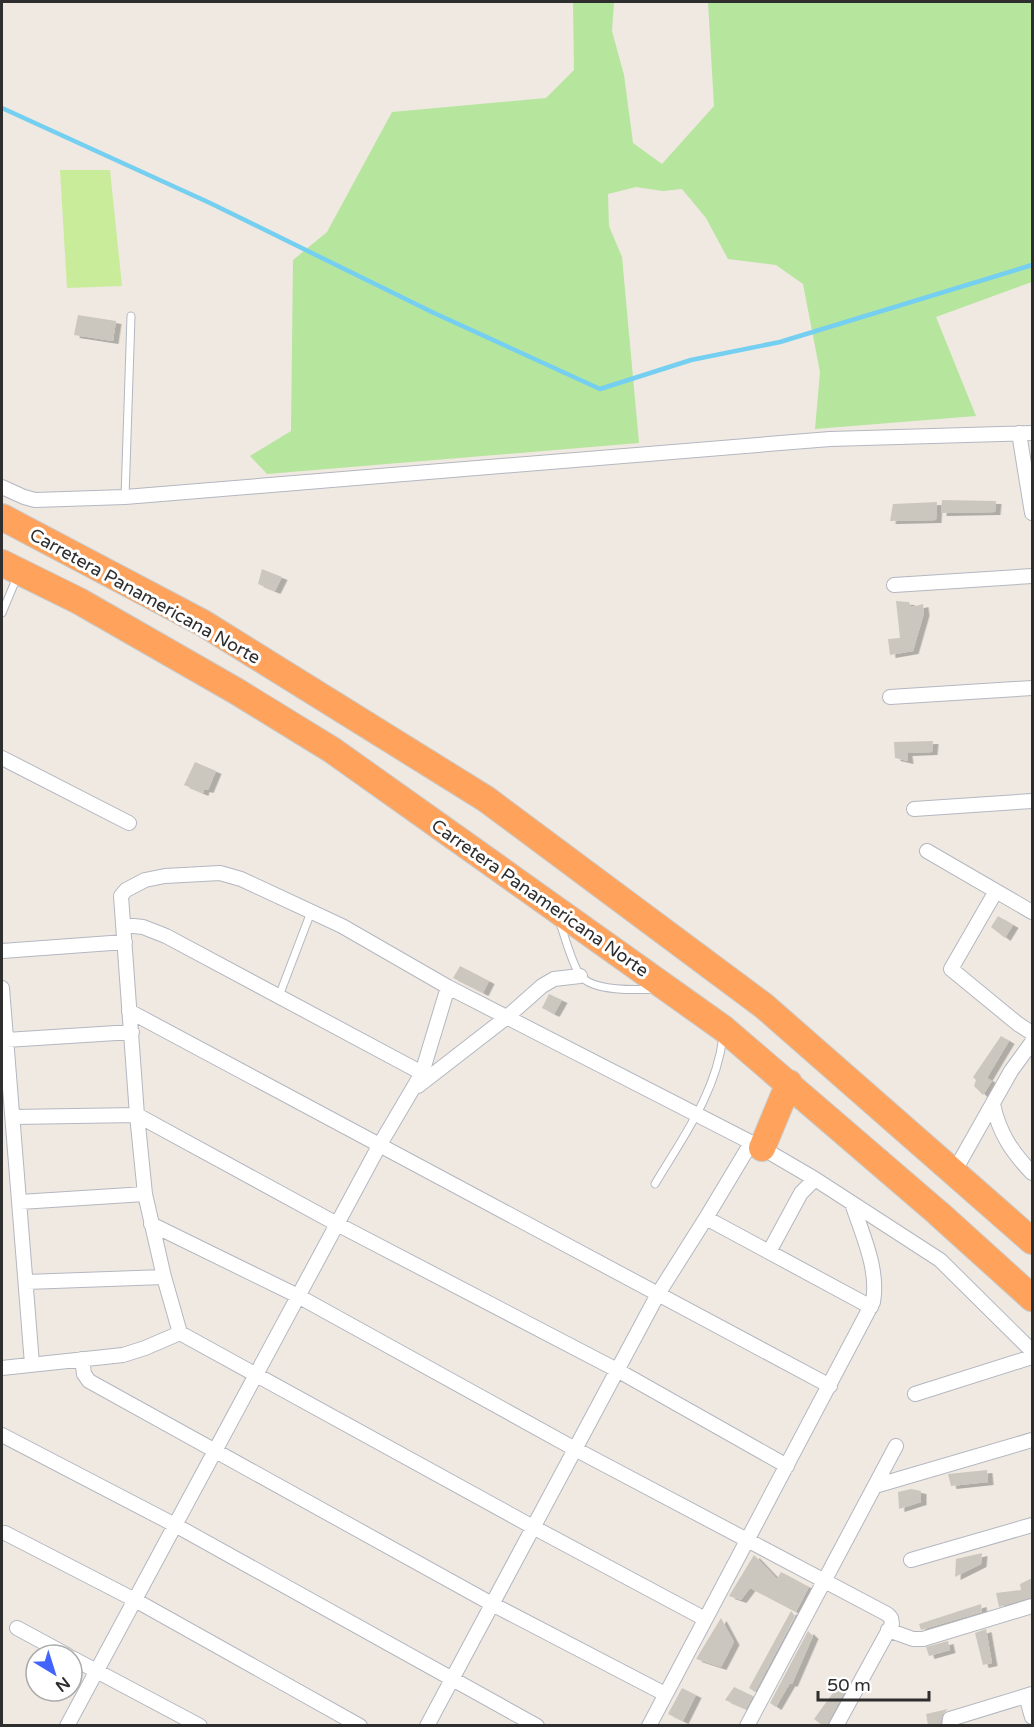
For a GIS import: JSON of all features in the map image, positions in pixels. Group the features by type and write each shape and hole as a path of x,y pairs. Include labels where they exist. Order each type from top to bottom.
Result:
{"highway":[{"name":"Carretera Panamericana Norte","path":"2,517 203,623 486,799 764,1006 1032,1241"},
{"name":"Carretera Panamericana Norte","path":"10,568 79,601 198,668 332,750 667,988 724,1029 789,1083 1032,1298"},
{"path":"756,1146 789,1083"}],"street":[{"path":"2,487 24,498 34,500 125,497 830,440 1025,433 1032,513"},
{"path":"894,585 1032,576"},
{"path":"890,697 1032,688"},
{"path":"2,758 129,823"},
{"path":"914,809 1032,801"},
{"path":"927,851 1032,912"},
{"path":"705,1619 180,1333 164,1277 145,1194 121,896 130,887 145,880 165,876 220,873 241,879 342,926 448,987 697,1115 814,1179 940,1260 1032,1351"},
{"path":"996,891 951,969 1032,1033"},
{"path":"124,925 143,927 166,936 422,1073"},
{"path":"2,951 125,942"},
{"path":"411,1091 554,979 580,976"},
{"path":"67,1725 379,1146 422,1073 448,987"},
{"path":"2,988 32,1364"},
{"path":"129,1011 830,1386"},
{"path":"6,1040 132,1032"},
{"path":"954,1172 1011,1071 1032,1042"},
{"path":"993,1104 998,1128 1032,1173"},
{"path":"13,1117 137,1115 337,1224 617,1370 787,1466"},
{"path":"427,1725 658,1294 706,1218 756,1146"},
{"path":"768,1252 796,1200 814,1179"},
{"path":"20,1202 145,1194"},
{"path":"649,1725 871,1307 876,1287 869,1255 852,1203"},
{"path":"706,1218 871,1307"},
{"path":"152,1224 298,1296 574,1449 887,1614 892,1624 836,1725"},
{"path":"26,1282 164,1277"},
{"path":"2,1368 123,1355 180,1333"},
{"path":"915,1394 1032,1357"},
{"path":"82,1359 84,1374 89,1381 492,1604 665,1694"},
{"path":"2,1435 175,1525 537,1725"},
{"path":"875,1486 1032,1440"},
{"path":"747,1725 896,1446"},
{"path":"911,1560 1032,1526"},
{"path":"5,1533 135,1600 360,1725"},
{"path":"888,1630 913,1639 923,1639 1032,1606"},
{"path":"17,1628 45,1643"},
{"path":"84,1664 200,1725"},
{"path":"949,1725 950,1719 1029,1695 1032,1718"}],"lane":[{"path":"125,497 131,316"},
{"path":"2,613 10,568"},
{"path":"554,908 580,976 589,984 643,990 667,988"},
{"path":"279,996 311,912"},
{"path":"655,1184 697,1115 714,1078 724,1029"}],"green space":[{"path":"573,2 614,2 612,31 624,75 633,143 662,164 714,106 708,2 1032,2 1032,282 936,317 976,416 815,429 820,372 803,284 776,265 728,259 706,218 682,189 663,191 636,187 608,194 609,226 622,257 639,443 267,474 250,456 291,431 293,260 327,232 392,112 546,98 574,70"},
{"path":"60,170 110,170 122,286 67,288"}],"building":[{"path":"78,315 116,321 113,341 74,335"},
{"path":"942,500 996,501 995,512 941,513"},
{"path":"937,502 936,520 890,521 893,504"},
{"path":"262,569 282,577 275,591 258,584"},
{"path":"896,601 909,602 911,607 923,604 924,613 913,651 890,655 888,639 900,638"},
{"path":"933,741 932,752 907,753 908,761 895,758 894,742"},
{"path":"195,762 216,771 208,790 204,789 203,793 184,785"},
{"path":"998,916 1013,925 1005,938 991,927"},
{"path":"460,966 489,981 483,993 453,978"},
{"path":"549,994 562,1000 554,1014 542,1008"},
{"path":"1001,1036 1009,1041 987,1078 992,1081 983,1095 974,1086 976,1080 973,1077"},
{"path":"987,1470 988,1482 951,1486 948,1474"},
{"path":"911,1489 921,1491 921,1502 899,1509 898,1492"},
{"path":"982,1553 981,1564 955,1577 956,1559"},
{"path":"754,1555 777,1579 781,1572 809,1587 796,1612 750,1588 741,1600 729,1596"},
{"path":"1032,1578 1032,1597 999,1607 996,1593 1021,1590 1020,1584"},
{"path":"981,1604 982,1612 921,1630 919,1624"},
{"path":"791,1611 795,1616 755,1692 749,1688"},
{"path":"721,1618 734,1642 721,1667 696,1659"},
{"path":"986,1629 992,1663 983,1665 975,1633"},
{"path":"808,1631 813,1636 792,1684 790,1683 776,1707 770,1703"},
{"path":"948,1641 950,1650 929,1656 926,1647"},
{"path":"734,1687 753,1696 746,1709 725,1700"},
{"path":"682,1688 696,1695 683,1721 668,1714"},
{"path":"846,1689 827,1725 822,1725 814,1719 835,1690"},
{"path":"948,1709 943,1714 940,1725 928,1725 926,1714"}],"waterway":[{"path":"2,108 210,203 434,313 600,389 691,360 780,342 1032,265"}]}
